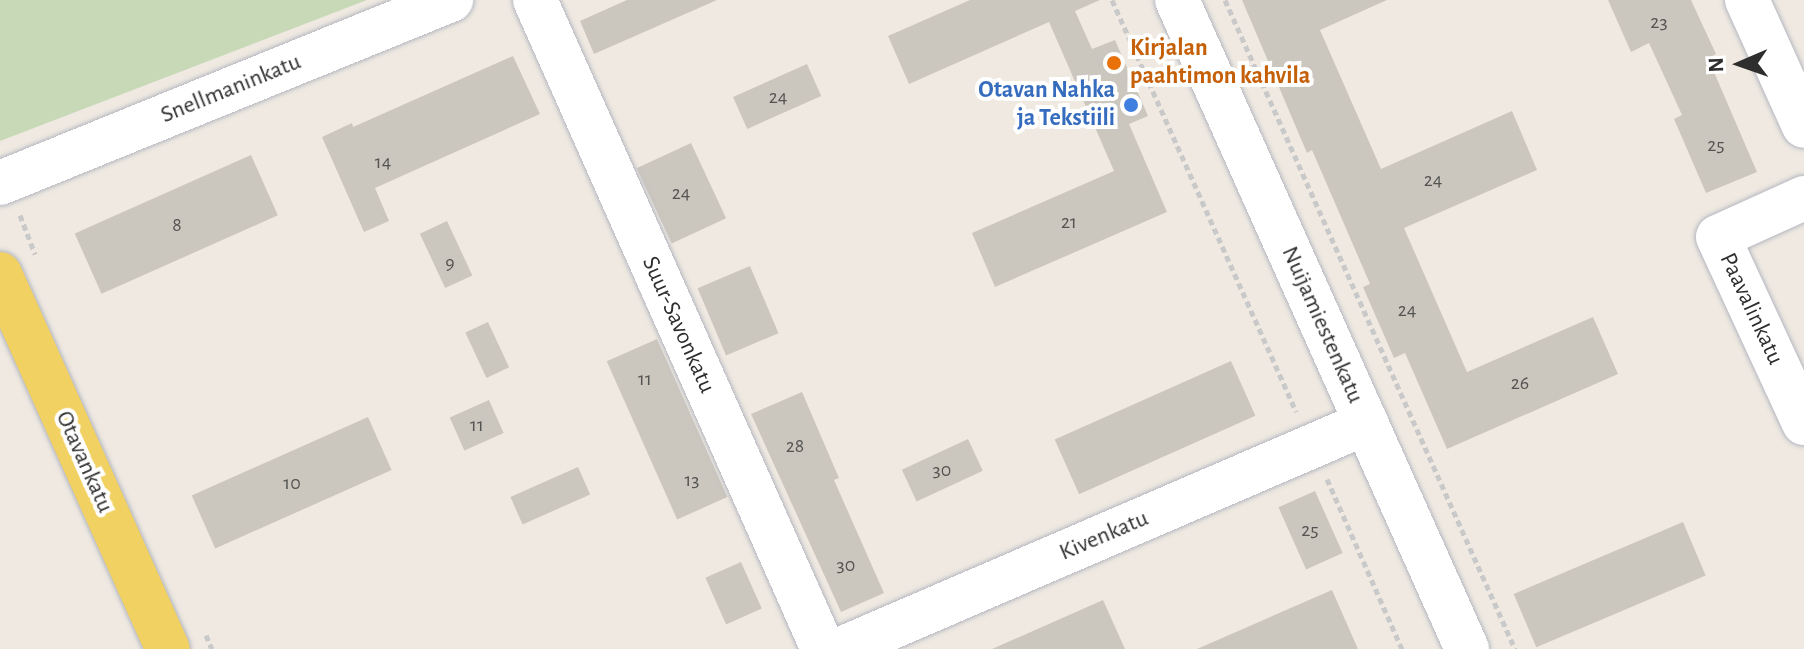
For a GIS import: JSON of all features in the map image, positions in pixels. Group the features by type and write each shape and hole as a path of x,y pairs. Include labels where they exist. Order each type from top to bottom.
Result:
{"main road":[{"name":"Otavankatu","path":"0,274 168,649"}],"street":[{"name":"Snellmaninkatu","path":"5,181 451,0"},
{"name":"Suur-Savonkatu","path":"535,0 823,649"},
{"name":"Nuijamiestenkatu","path":"1177,0 1467,649"},
{"path":"1747,0 1804,126"},
{"name":"Paavalinkatu","path":"1804,198 1718,237 1804,423"},
{"name":"Kivenkatu","path":"841,649 1366,423"}],"path":[{"path":"1112,0 1402,649"},
{"path":"1225,0 1515,649"}],"green space":[{"path":"0,0 367,0 0,141"}],"building":[{"path":"627,0 717,0 594,54 580,21"},
{"path":"970,0 1100,0 1075,11 1092,49 1115,40 1148,116 1129,124 1167,212 995,287 972,233 1114,171 1049,22 909,84 888,36"},
{"path":"1242,0 1387,0 1320,30 1381,169 1512,111 1537,170 1404,228 1467,372 1593,317 1618,374 1447,449 1405,353 1394,358 1363,287 1370,284 1312,150 1307,153"},
{"path":"1608,0 1691,0 1716,54 1708,58 1757,172 1706,193 1674,119 1682,115 1649,43 1631,52"},
{"path":"513,56 540,114 375,188 389,221 364,232 322,137 352,123 353,127"},
{"path":"807,64 821,96 747,129 733,97"},
{"path":"691,143 726,218 672,244 637,168"},
{"path":"251,155 278,215 102,294 75,234"},
{"path":"447,221 472,275 445,288 420,234"},
{"path":"750,266 779,333 726,355 698,288"},
{"path":"488,322 509,367 486,378 465,333"},
{"path":"657,339 727,497 677,519 607,361"},
{"path":"1231,361 1255,416 1079,494 1055,440"},
{"path":"802,392 839,478 834,480 884,593 841,612 751,414"},
{"path":"489,400 504,433 464,450 450,417"},
{"path":"368,417 392,470 215,548 192,496"},
{"path":"968,439 983,471 917,502 902,470"},
{"path":"578,467 590,494 523,525 510,497"},
{"path":"1315,491 1343,553 1306,569 1278,507"},
{"path":"1683,522 1706,575 1536,647 1514,594"},
{"path":"741,562 762,609 726,624 705,578"},
{"path":"1332,590 1358,649 1197,649"},
{"path":"1103,600 1125,649 992,649"}],"place":[{"name":"Kirjalan paahtimon kahvila","path":"1114,63"},
{"name":"Otavan Nahka ja Tekstiili","path":"1131,105"}]}
